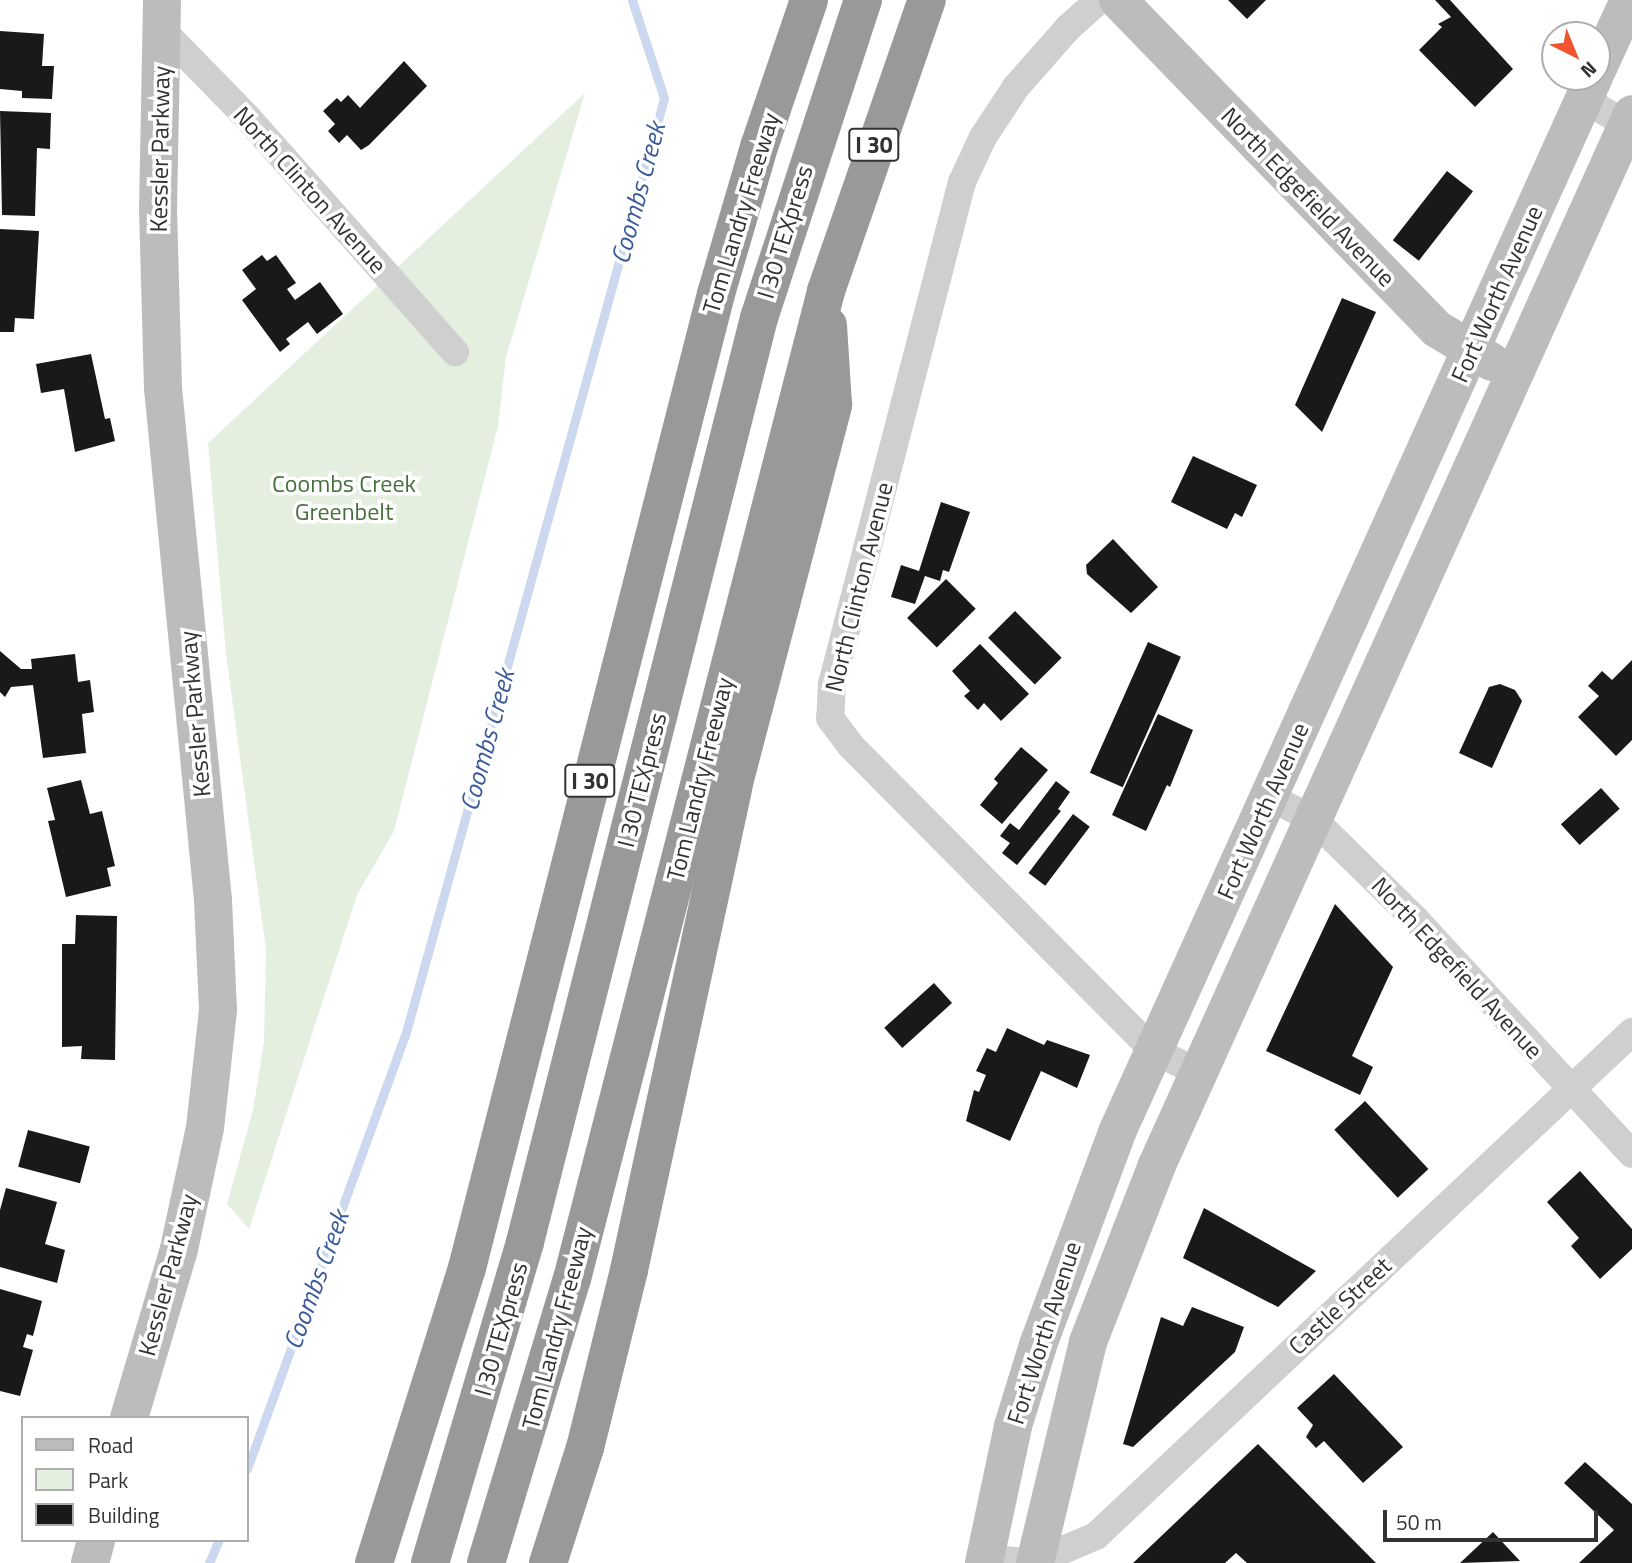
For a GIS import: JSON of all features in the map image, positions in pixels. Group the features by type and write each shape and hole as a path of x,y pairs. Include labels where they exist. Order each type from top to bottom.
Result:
{"highway":[{"name":"Tom Landry Freeway","path":"374,1563 467,1268 716,294 760,144 809,0"},
{"name":"I 30 TEXpress","path":"430,1563 525,1242 758,318 863,0"},
{"name":"Tom Landry Freeway","path":"486,1563 572,1279 826,291 927,0"},
{"path":"548,1563 585,1448 629,1270 733,788 833,405 826,291"}],"main road":[{"name":"North Edgefield Avenue","path":"1118,0 1437,329 1471,353 1514,373"},
{"name":"Fort Worth Avenue","path":"1611,40 1629,0"},
{"name":"Kessler Parkway","path":"130,1416 179,1250 205,1128 218,1010 214,900 163,388 158,210 162,15"},
{"name":"Fort Worth Avenue","path":"985,1560 1013,1426 1078,1229 1154,1051 1588,91"},
{"name":"Fort Worth Avenue","path":"1035,1562 1088,1342 1198,1072 1514,373 1631,122"},
{"path":"90,1563 95,1542"}],"street":[{"name":"North Clinton Avenue","path":"1099,0 1068,28 1016,87 983,137 962,182 831,684 830,718 851,746 1154,1051 1198,1072"},
{"name":"North Clinton Avenue","path":"162,15 247,117 456,352"},
{"path":"1601,91 1631,122"},
{"name":"North Edgefield Avenue","path":"1270,797 1314,820 1416,920 1632,1154"},
{"name":"Castle Street","path":"1035,1562 1096,1536 1632,1031"},
{"path":"985,1560 1035,1562"}],"green space":[{"name":"Coombs Creek Greenbelt","path":"585,93 506,357 498,426 394,831 357,895 249,1229 227,1204 253,1110 264,1042 266,950 226,654 208,443"}],"building":[{"path":"1228,0 1266,0 1247,19"},
{"path":"1435,0 1450,0 1513,69 1475,107 1419,50 1442,27 1438,24 1451,17"},
{"path":"0,31 44,34 42,66 54,66 52,99 22,98 22,91 0,89"},
{"path":"404,61 427,86 369,145 361,150 347,135 339,143 328,131 335,124 323,111 337,98 341,102 348,95 360,108"},
{"path":"0,111 51,113 50,149 37,148 35,216 2,215"},
{"path":"1447,171 1473,191 1419,261 1393,240"},
{"path":"0,229 39,231 34,319 15,318 14,332 0,332"},
{"path":"262,255 267,261 276,255 296,283 287,289 295,300 320,282 343,314 317,334 308,322 286,339 290,344 280,352 242,300 256,289 242,270"},
{"path":"1342,298 1376,312 1322,432 1295,405"},
{"path":"91,354 105,419 110,418 115,441 75,452 64,389 41,393 36,364"},
{"path":"1193,456 1257,485 1242,517 1235,513 1227,529 1171,502"},
{"path":"941,502 970,512 949,572 943,570 940,581 925,576 915,604 891,597 901,565 919,571"},
{"path":"1113,539 1158,587 1131,613 1087,574 1086,565"},
{"path":"946,579 976,609 937,648 907,618"},
{"path":"1015,611 1062,658 1035,685 988,638"},
{"path":"1148,642 1181,657 1123,787 1090,773"},
{"path":"980,644 1029,694 1001,721 984,703 978,710 964,696 970,691 952,671"},
{"path":"0,651 21,669 32,669 31,659 75,654 78,682 90,680 94,712 82,714 86,753 43,758 33,685 11,687 5,697 0,692"},
{"path":"1632,660 1632,740 1616,756 1578,717 1599,696 1588,686 1602,671 1612,680"},
{"path":"1500,684 1515,690 1522,701 1492,768 1459,753 1489,687"},
{"path":"1158,714 1193,730 1170,787 1167,785 1146,831 1112,815"},
{"path":"1021,747 1048,770 1002,824 980,805 998,783 994,779"},
{"path":"81,780 90,814 102,811 115,866 107,868 111,886 66,897 48,821 55,820 47,788"},
{"path":"1056,781 1070,792 1058,809 1061,811 1017,865 1002,853 1010,843 1000,836 1010,823 1019,830"},
{"path":"1601,788 1620,809 1580,845 1561,824"},
{"path":"1073,814 1090,827 1045,886 1028,873"},
{"path":"1335,904 1393,967 1352,1056 1373,1067 1360,1095 1266,1051"},
{"path":"76,915 117,916 115,1060 81,1059 82,1046 62,1047 62,944 75,944"},
{"path":"934,983 952,1003 902,1048 884,1028"},
{"path":"1007,1028 1044,1045 1047,1040 1090,1055 1077,1088 1041,1071 1010,1141 966,1121 974,1090 979,1092 986,1075 976,1071 987,1048 996,1052"},
{"path":"1365,1101 1428,1169 1398,1198 1334,1130"},
{"path":"28,1130 90,1147 80,1183 18,1167"},
{"path":"1580,1171 1632,1229 1632,1249 1600,1279 1571,1246 1579,1238 1547,1202"},
{"path":"6,1188 57,1202 45,1244 65,1250 57,1283 0,1267 0,1210"},
{"path":"1204,1208 1316,1271 1278,1307 1183,1258"},
{"path":"0,1289 42,1301 33,1336 27,1334 23,1347 33,1350 20,1396 0,1391"},
{"path":"1192,1307 1244,1327 1235,1352 1133,1447 1123,1444 1161,1317 1183,1326"},
{"path":"1334,1374 1403,1447 1363,1483 1324,1441 1316,1448 1306,1437 1313,1425 1297,1408"},
{"path":"1258,1444 1376,1563 1247,1563 1236,1553 1225,1563 1133,1563"},
{"path":"1585,1462 1632,1504 1632,1563 1579,1563 1614,1530 1564,1483"},
{"path":"1493,1532 1520,1561 1460,1563"}],"waterway":[{"name":"Coombs Creek","path":"248,1466 405,1036 664,98 632,0"},
{"name":"Coombs Creek","path":"209,1563 218,1542"}]}
